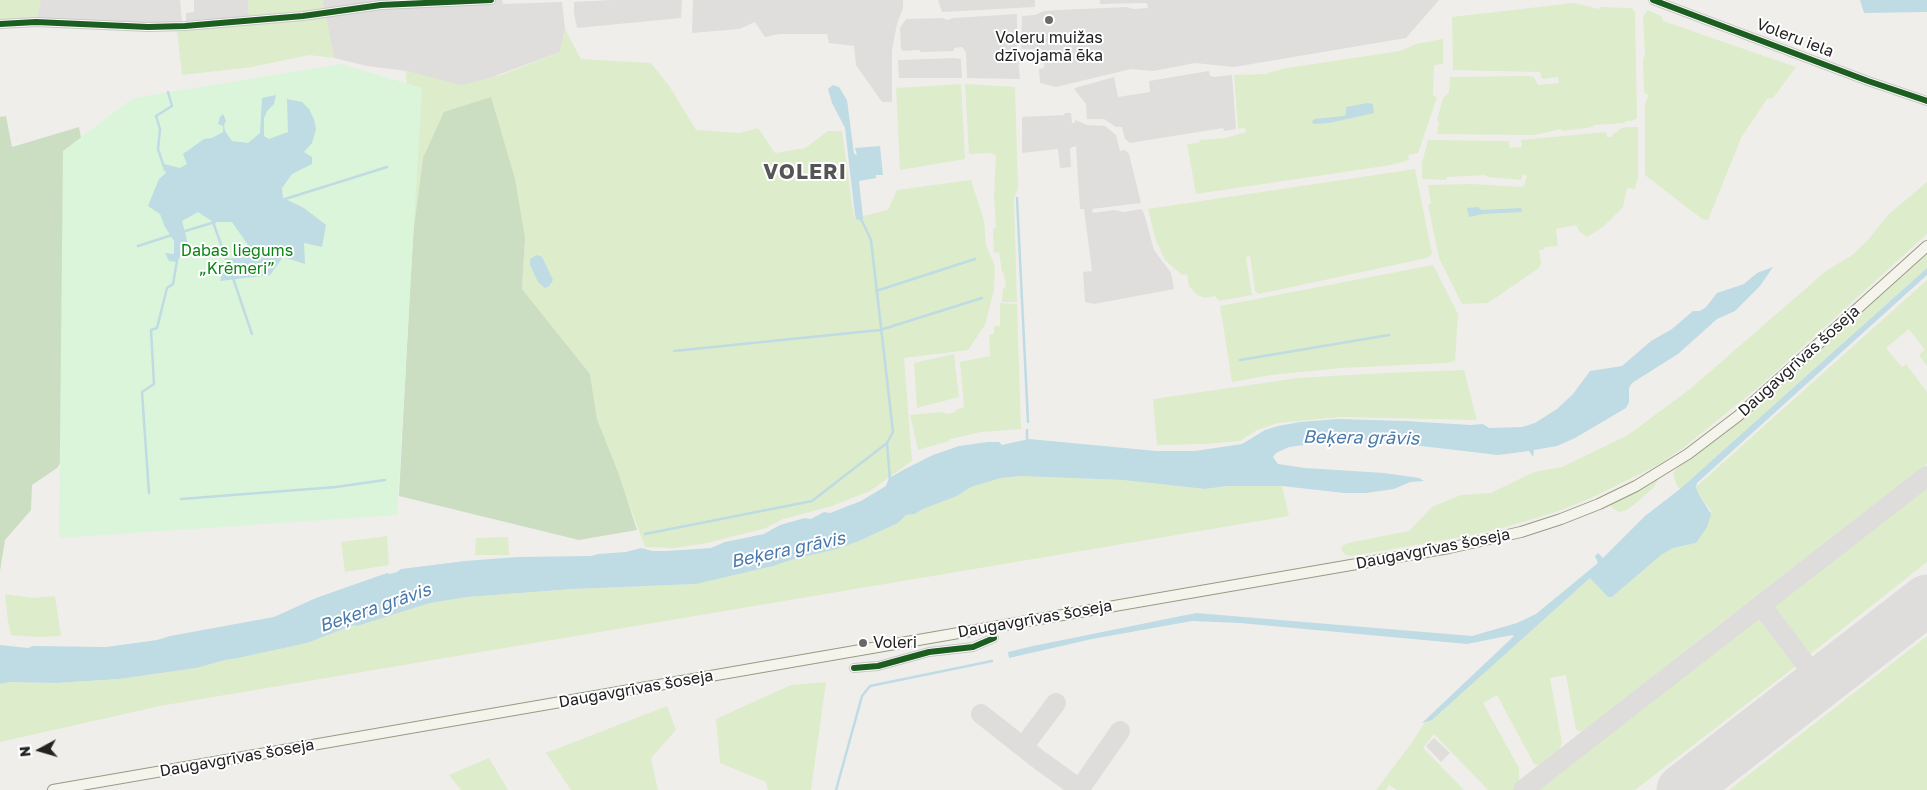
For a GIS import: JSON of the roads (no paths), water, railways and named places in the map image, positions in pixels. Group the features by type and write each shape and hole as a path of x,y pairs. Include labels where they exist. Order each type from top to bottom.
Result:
{"main road":[{"name":"Daugavgrīvas šoseja","path":"53,790 1440,550 1521,532 1561,520 1599,504 1642,483 1688,454 1744,410 1927,246"}],"street":[{"path":"0,24 36,22 148,27 186,26 303,16 380,5 491,0"},
{"name":"Voleru iela","path":"1653,0 1868,81 1927,101"},
{"path":"854,668 878,666 929,652 973,647 994,638"}],"water":[{"path":"1860,0 1927,0 1927,12 1864,13"},
{"path":"833,85 839,87 847,100 854,154 857,155 855,148 880,146 883,175 876,175 876,178 859,181 862,221 856,219 855,215 845,128 832,103 828,89"},
{"path":"276,95 274,104 267,111 264,118 264,136 269,139 288,132 287,99 302,102 309,109 314,119 316,129 312,143 304,152 312,157 312,164 292,174 282,188 283,198 304,208 326,225 322,247 304,243 305,264 283,257 270,275 220,281 226,259 255,255 232,222 213,222 198,212 182,221 188,244 177,262 169,261 165,253 174,254 174,241 165,227 160,214 148,206 159,179 166,173 164,164 180,168 187,164 183,154 204,139 212,138 223,132 223,126 218,124 223,114 226,121 224,125 225,131 232,141 248,143 260,133 262,98"},
{"path":"1368,103 1373,104 1374,113 1329,123 1314,124 1312,122 1314,119 1344,116 1346,114 1346,107"},
{"path":"1478,207 1481,210 1521,208 1522,212 1483,214 1469,217 1467,208"},
{"path":"537,255 542,257 553,280 545,288 538,282 530,265 530,259"},
{"name":"Beķera grāvis","path":"1773,267 1760,286 1735,311 1717,319 1678,354 1632,383 1629,388 1629,402 1626,408 1575,438 1557,446 1534,450 1533,457 1529,451 1498,455 1370,440 1334,441 1289,447 1276,453 1273,457 1278,464 1305,468 1384,473 1419,478 1424,481 1410,482 1394,489 1366,493 1344,493 1282,486 1227,486 1205,489 1123,480 1021,476 1001,478 971,487 957,496 915,514 906,515 898,523 837,549 696,584 572,589 467,597 430,603 357,626 354,625 307,643 196,668 119,679 56,683 10,682 0,684 0,645 28,648 33,646 106,647 157,640 274,617 316,598 387,573 397,572 401,569 517,557 591,556 626,552 641,548 652,551 666,551 711,548 725,542 764,534 780,525 805,518 811,519 824,512 830,513 861,501 886,486 889,478 905,469 933,455 959,446 988,442 999,442 1002,445 1029,439 1156,451 1195,451 1242,444 1265,430 1278,426 1339,419 1483,424 1489,428 1522,427 1535,423 1557,409 1573,394 1590,371 1622,366 1651,341 1672,329 1693,311 1700,311 1706,307 1717,293 1744,284 1757,273"},
{"path":"1927,268 1927,275 1697,483 1698,493 1711,514 1707,527 1696,543 1673,548 1661,555 1612,597 1608,597 1590,578 1432,720 1422,723 1514,636 1467,644 1240,623 1192,621 1092,639 1009,658 1008,652 1196,613 1472,636 1517,623 1536,614 1598,563 1595,556 1598,553 1603,558 1645,516 1680,489"}],"waterway":[{"path":"165,170 158,149 160,129 156,116 172,106 168,92"},
{"path":"282,200 387,167"},
{"path":"1017,198 1028,422"},
{"path":"862,221 871,240 893,432 887,443 890,480"},
{"path":"213,222 227,261"},
{"path":"182,232 215,222"},
{"path":"138,246 172,235"},
{"path":"876,291 975,259"},
{"path":"149,493 142,392 154,384 151,330 157,328 167,288 173,284 177,261"},
{"path":"233,278 252,334"},
{"path":"674,351 880,330 982,298"},
{"path":"1240,360 1389,335"},
{"path":"1027,430 1027,439"},
{"path":"645,534 812,501 887,443"},
{"path":"181,499 336,487 385,480"},
{"path":"836,790 862,696 870,686 992,661"}],"place":[{"name":"Voleru muižas dzīvojamā ēka","path":"1049,20"},
{"name":"Voleri","path":"863,643"}],"district":[{"name":"VOLERI","path":"805,172"}],"park label":[{"name":"Dabas liegums „Krēmeri”","path":"237,260"}]}
